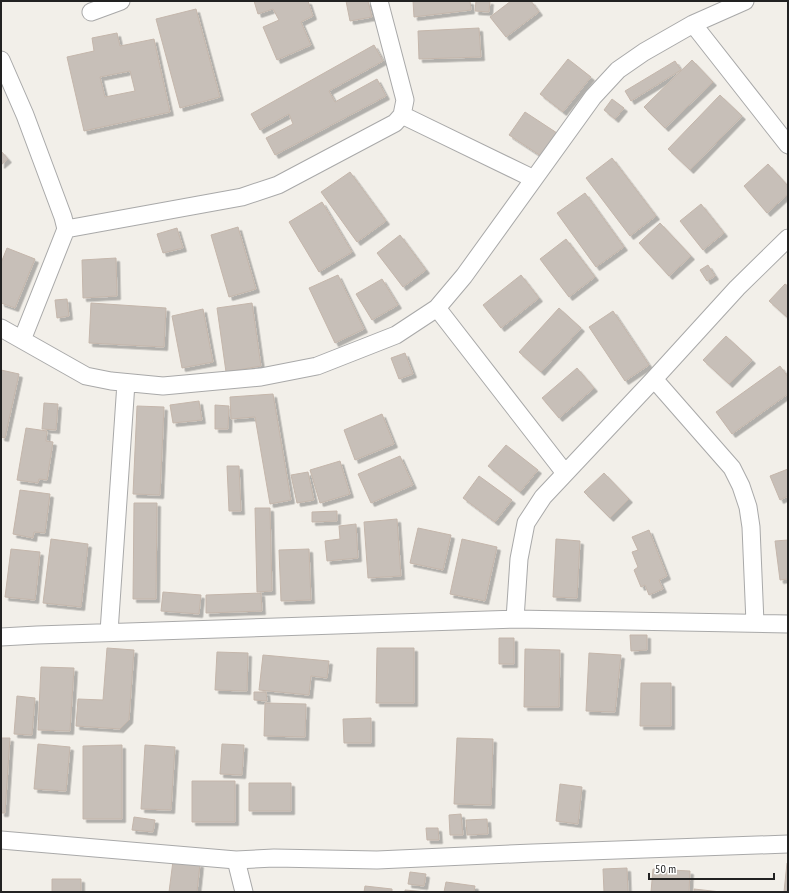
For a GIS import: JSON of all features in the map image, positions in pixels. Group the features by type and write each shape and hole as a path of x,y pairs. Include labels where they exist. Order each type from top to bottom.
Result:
{"street":[{"path":"91,12 121,1"},
{"path":"66,229 242,197 278,185 395,123 402,115 405,100 379,1"},
{"path":"1,328 86,376 126,383 162,386 246,379 317,366 396,335 437,308 464,276 593,97 618,70 644,52 693,24 745,1"},
{"path":"693,24 788,145"},
{"path":"1,60 25,115 66,229 22,340"},
{"path":"402,115 534,179"},
{"path":"515,620 519,559 526,523 543,497 737,288 788,238"},
{"path":"437,308 565,473"},
{"path":"654,379 732,468 741,486 748,507 751,527 755,623"},
{"path":"109,632 126,383"},
{"path":"1,637 36,634 515,620 788,624"},
{"path":"1,840 236,860 274,858 377,860 788,844"},
{"path":"236,860 244,892"}],"building":[{"path":"254,1 308,1 313,16 301,22 311,45 277,60 263,27 279,20 273,9 258,14"},
{"path":"346,1 368,1 372,17 350,21"},
{"path":"413,1 470,1 471,10 414,17"},
{"path":"476,1 490,1 489,12 475,11"},
{"path":"511,1 531,1 539,12 506,37 490,17"},
{"path":"196,9 220,97 180,108 156,19"},
{"path":"479,28 481,57 419,59 418,31"},
{"path":"117,33 120,46 154,39 170,112 84,131 67,57 94,51 92,38","holes":["130,71 135,91 105,97 100,77"]},
{"path":"374,45 383,61 329,91 335,102 377,79 386,96 275,155 266,138 293,124 289,114 260,130 251,114"},
{"path":"568,59 591,77 563,112 540,94"},
{"path":"692,60 713,82 665,128 644,107"},
{"path":"675,61 681,70 631,101 625,91"},
{"path":"720,95 742,116 690,170 668,149"},
{"path":"612,99 624,108 615,119 604,110"},
{"path":"525,112 557,133 541,156 509,135"},
{"path":"1,151 8,159 1,165"},
{"path":"612,158 656,216 630,236 586,178"},
{"path":"768,164 788,186 788,194 767,213 744,186"},
{"path":"350,172 386,221 357,242 321,192"},
{"path":"585,193 624,247 596,267 557,213"},
{"path":"322,202 352,252 319,272 289,222"},
{"path":"701,204 724,233 703,250 680,221"},
{"path":"660,223 691,256 669,276 639,243"},
{"path":"238,227 256,289 229,297 211,235"},
{"path":"177,228 183,248 163,253 157,234"},
{"path":"400,235 426,270 403,287 377,253"},
{"path":"566,239 595,277 569,297 540,259"},
{"path":"7,248 35,259 15,308 1,303 1,263"},
{"path":"116,258 117,296 83,298 82,260"},
{"path":"708,265 715,276 707,281 700,270"},
{"path":"338,275 364,329 335,343 309,288"},
{"path":"521,275 539,298 501,328 483,305"},
{"path":"382,279 398,305 372,320 356,294"},
{"path":"785,284 788,286 788,318 769,301"},
{"path":"67,299 69,316 57,318 55,300"},
{"path":"91,303 166,308 164,347 89,343"},
{"path":"252,303 261,366 226,372 217,308"},
{"path":"559,308 581,328 541,372 519,352"},
{"path":"203,309 213,362 182,368 172,316"},
{"path":"613,311 649,365 625,381 589,327"},
{"path":"726,336 752,360 729,384 703,360"},
{"path":"405,353 413,374 399,379 391,358"},
{"path":"780,366 788,377 788,394 732,434 716,412"},
{"path":"577,368 594,388 559,418 542,398"},
{"path":"1,370 19,374 5,438 1,437"},
{"path":"273,394 291,500 270,504 255,417 231,419 230,397"},
{"path":"199,401 202,420 173,423 170,405"},
{"path":"44,403 58,404 56,430 42,429"},
{"path":"215,405 229,406 228,429 215,429"},
{"path":"137,406 164,407 160,495 133,494"},
{"path":"382,414 394,444 355,460 344,430"},
{"path":"26,428 47,431 46,441 53,442 47,480 39,479 38,483 17,480"},
{"path":"506,445 538,470 520,492 488,466"},
{"path":"400,456 413,485 371,503 358,474"},
{"path":"340,461 350,494 320,503 310,470"},
{"path":"227,466 239,466 241,511 229,511"},
{"path":"788,469 788,496 780,500 770,476"},
{"path":"308,472 314,500 297,503 291,475"},
{"path":"604,473 629,499 610,518 584,492"},
{"path":"479,476 512,500 495,522 463,498"},
{"path":"20,490 50,494 45,533 34,532 33,538 13,534"},
{"path":"134,503 157,503 156,599 133,599"},
{"path":"255,508 270,508 272,591 257,592"},
{"path":"337,511 337,521 312,522 312,512"},
{"path":"397,519 401,576 368,578 364,522"},
{"path":"356,524 358,558 327,561 325,541 340,539 339,526"},
{"path":"418,528 451,535 443,570 410,563"},
{"path":"649,530 667,576 659,580 663,589 649,595 645,585 641,587 634,570 638,567 632,552 638,550 632,537"},
{"path":"51,539 88,544 81,607 43,603"},
{"path":"462,539 497,547 485,601 450,594"},
{"path":"556,539 580,541 577,598 553,597"},
{"path":"788,540 788,579 780,580 775,541"},
{"path":"11,549 40,552 35,600 5,597"},
{"path":"309,549 311,600 281,601 279,550"},
{"path":"163,592 201,595 199,614 161,611"},
{"path":"261,593 262,611 206,613 206,595"},
{"path":"630,635 647,635 647,650 631,651"},
{"path":"499,638 514,638 514,664 499,664"},
{"path":"107,648 134,650 129,720 120,729 76,726 78,699 103,700"},
{"path":"377,648 414,648 414,703 376,703"},
{"path":"525,649 560,650 559,707 524,707"},
{"path":"217,652 248,653 247,691 215,690"},
{"path":"589,653 621,655 615,712 586,711"},
{"path":"263,655 329,661 327,678 311,676 309,695 259,690"},
{"path":"41,667 74,668 70,731 38,730"},
{"path":"641,683 671,683 671,726 640,726"},
{"path":"254,692 266,692 267,701 254,700"},
{"path":"17,696 35,698 32,735 14,734"},
{"path":"265,703 306,704 305,737 264,736"},
{"path":"371,718 371,743 344,743 343,719"},
{"path":"1,738 10,738 5,813 1,813"},
{"path":"457,738 493,739 491,805 454,804"},
{"path":"38,744 70,747 66,791 34,789"},
{"path":"222,744 244,745 242,775 220,774"},
{"path":"122,745 122,819 83,819 83,746"},
{"path":"145,745 175,747 171,810 141,809"},
{"path":"192,781 235,781 235,822 192,822"},
{"path":"249,783 291,783 291,811 249,811"},
{"path":"560,784 582,787 578,824 556,821"},
{"path":"461,814 463,835 450,835 449,815"},
{"path":"134,817 155,820 153,832 132,830"},
{"path":"487,819 488,834 467,835 466,820"},
{"path":"426,828 438,828 439,840 427,840"},
{"path":"173,861 200,864 197,892 169,892"},
{"path":"787,863 788,892 784,892"},
{"path":"627,868 628,892 604,892 603,869"},
{"path":"653,869 690,871 689,892 651,892"},
{"path":"410,872 426,874 424,886 408,884"},
{"path":"52,879 81,879 81,892 52,892"},
{"path":"446,882 475,886 474,892 444,892"},
{"path":"365,886 392,889 392,892 364,892"},
{"path":"694,889 721,892 694,892"},
{"path":"405,890 427,892 405,892"}]}
